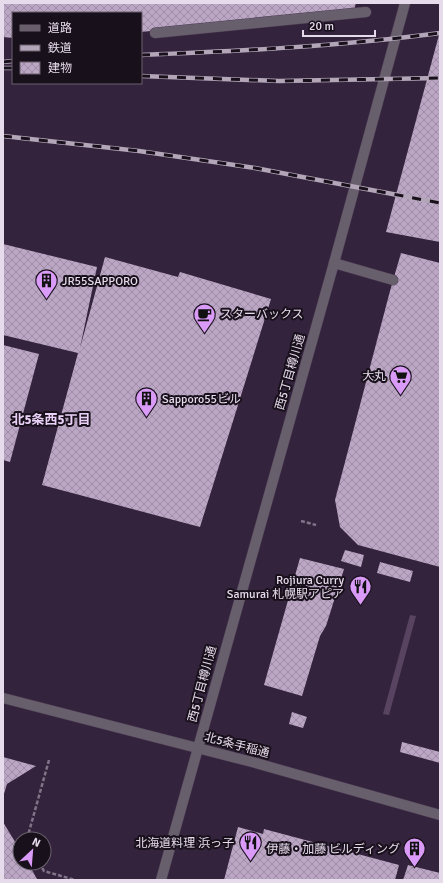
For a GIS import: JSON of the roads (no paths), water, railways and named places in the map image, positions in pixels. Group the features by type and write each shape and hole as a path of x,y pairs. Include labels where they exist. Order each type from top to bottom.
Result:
{"street":[{"name":"西5丁目樽川通","path":"161,880 334,263 405,3"},
{"path":"155,33 366,12"},
{"path":"334,263 393,280"},
{"name":"北5条手稲通","path":"3,698 252,762 440,815"}],"railway":[{"path":"142,55 291,47 403,38 440,33"},
{"path":"3,62 12,61"},
{"path":"3,68 12,68"},
{"path":"142,76 279,81 440,78"},
{"path":"3,136 139,151 255,168 440,203"}],"place":[{"name":"JR55SAPPORO","path":"46,300"},
{"name":"スターバックス","path":"205,334"},
{"name":"大丸","path":"401,396"},
{"name":"Sapporo55ビル","path":"147,418"},
{"name":"Rojiura Curry Samurai 札幌駅アピア","path":"360,606"},
{"name":"北海道料理 浜っ子","path":"250,862"},
{"name":"伊藤・加藤 ビルディング","path":"415,868"}],"district":[{"name":"北5条西5丁目","path":"51,419"}]}
